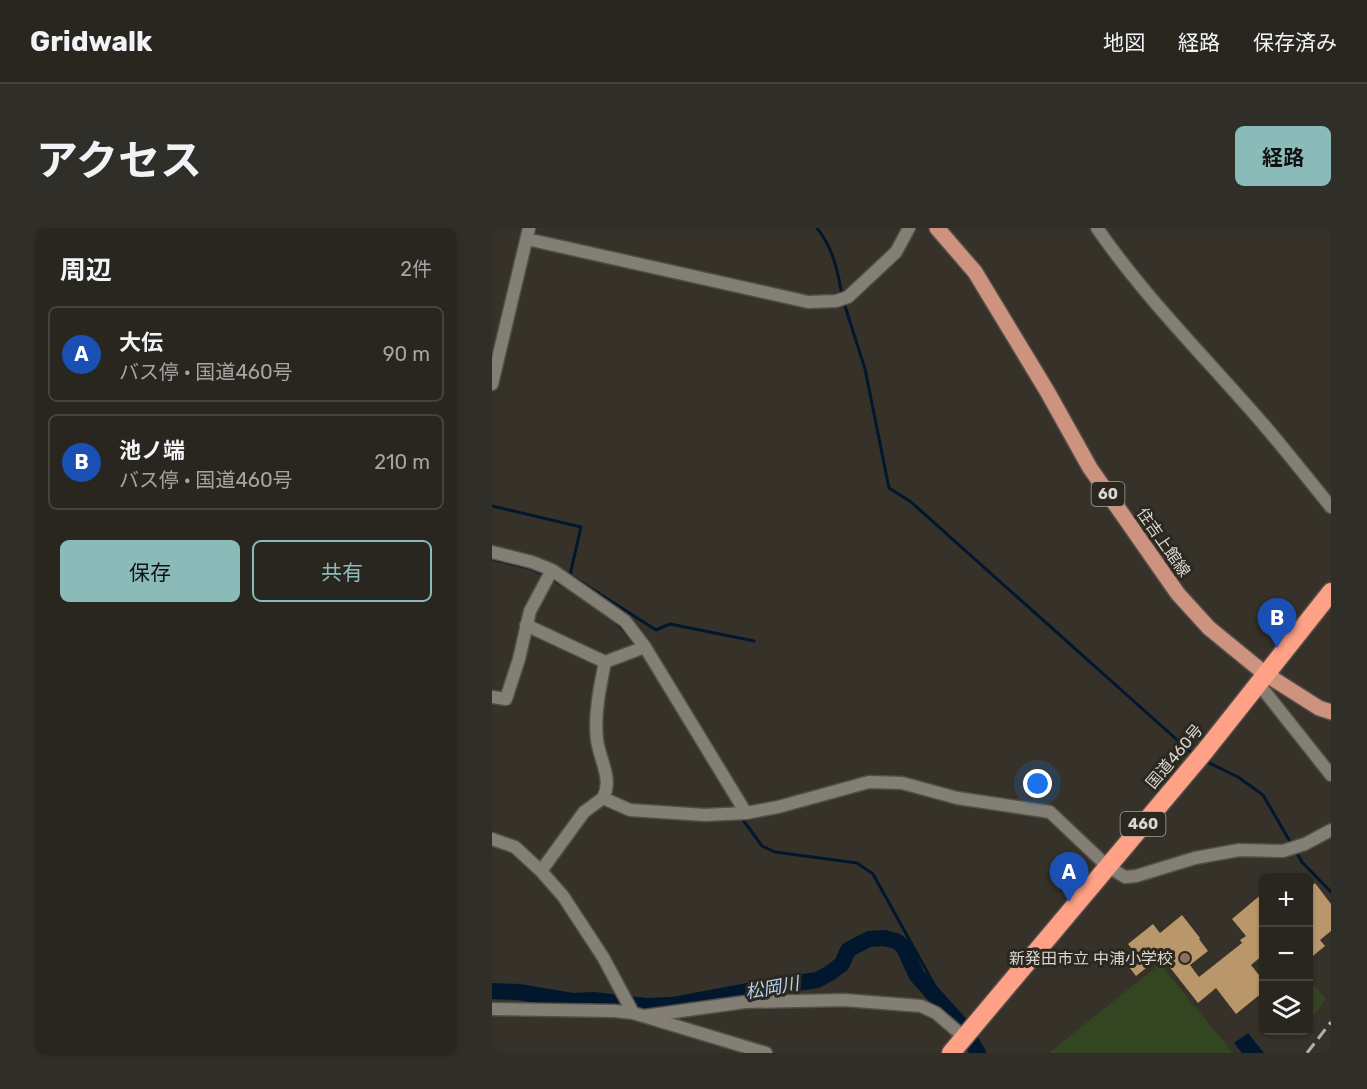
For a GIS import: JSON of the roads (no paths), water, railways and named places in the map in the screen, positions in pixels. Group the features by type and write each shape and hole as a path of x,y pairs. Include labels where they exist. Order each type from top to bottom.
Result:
{"highway":[{"name":"国道460号","path":"951,1053 1205,751 1331,592"}],"main road":[{"name":"住吉上館線","path":"937,228 975,272 1047,391 1090,468 1178,594 1209,628 1261,678 1318,708 1331,712"}],"street":[{"path":"492,384 528,234 808,302 836,301 848,297 896,252 909,228"},
{"path":"1097,228 1150,297 1265,426 1331,507"},
{"path":"492,552 532,562 552,570 625,621 645,647 746,813"},
{"path":"492,697 506,699 519,659 530,611 552,570"},
{"path":"526,625 605,662 645,647"},
{"path":"541,871 584,812 603,798 607,790 607,778 597,740 598,695 605,662"},
{"path":"1261,678 1331,775"},
{"path":"603,798 630,810 705,815 746,813 778,807 869,782 902,783 957,798 1050,812 1107,866 1125,877 1136,876 1195,858 1239,850 1283,851 1305,844 1331,830"},
{"path":"492,838 515,847 563,896 603,957 621,992 639,1015"},
{"path":"639,1015 745,1002 844,1000 921,1006 936,1013 964,1037"},
{"path":"492,1009 615,1011 639,1015 762,1052"}],"water":[{"path":"1248,1033 1264,1053 1242,1053 1234,1043"}],"waterway":[{"path":"817,228 834,260 842,296"},
{"path":"844,303 865,369 889,488 911,502 1194,755"},
{"path":"492,506 581,527 570,575 656,630 670,624 754,641"},
{"path":"492,559 529,568 545,575"},
{"path":"551,578 566,587"},
{"path":"615,621 631,638"},
{"path":"1205,761 1238,777 1263,795 1292,845"},
{"path":"741,817 762,846 775,852 857,863 873,874 936,988 942,1005"},
{"path":"1295,850 1302,862 1331,892"},
{"name":"松岡川","path":"492,991 519,992 572,1001 593,1000 646,1006 672,1005 817,980 842,964 848,950 869,939 884,938 896,941 903,946 917,976 963,1027 978,1053"}],"railway":[{"path":"1307,1053 1331,1022"}],"place":[{"name":"池ノ端","path":"1277,648"},
{"name":"大伝","path":"1069,902"},
{"name":"新発田市立 中浦小学校","path":"1185,958"}]}
